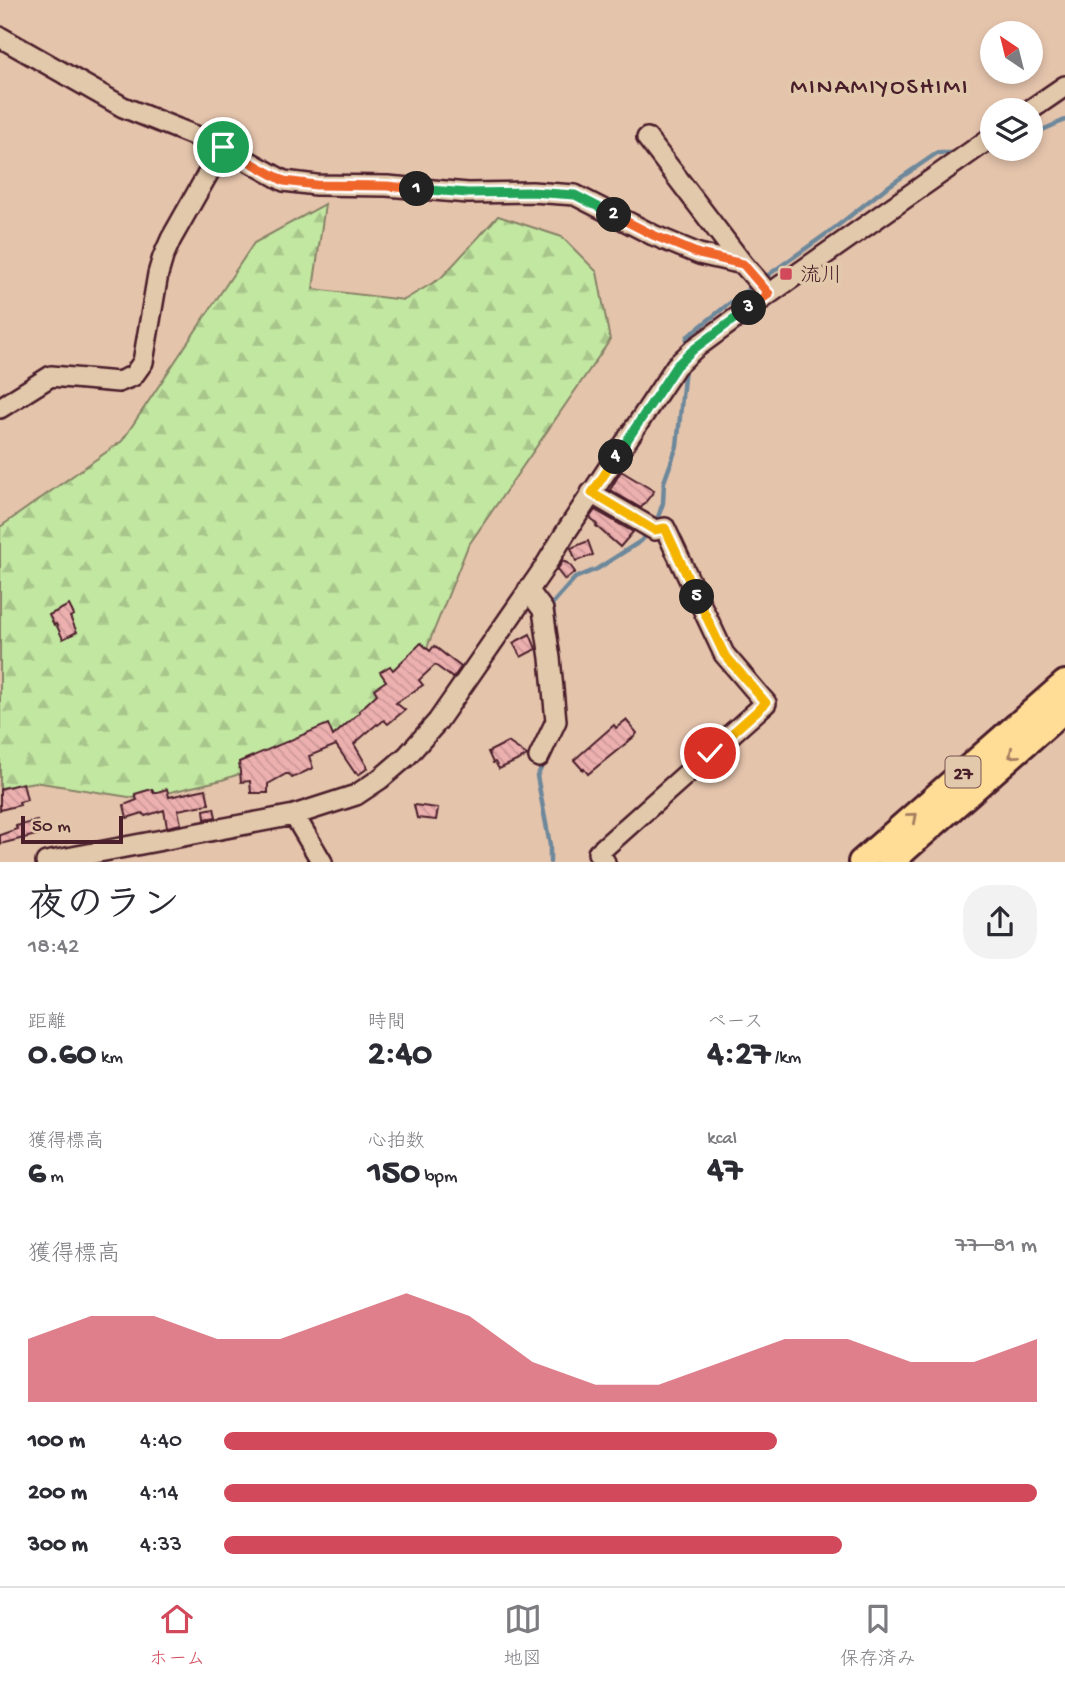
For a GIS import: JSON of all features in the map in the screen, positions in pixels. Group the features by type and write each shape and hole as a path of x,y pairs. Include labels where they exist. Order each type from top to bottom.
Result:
{"main road":[{"name":"27","path":"862,862 1065,683"},
{"name":"27","path":"891,862 1065,709"}],"street":[{"path":"0,37 123,107 223,147 284,181 468,193 531,192 575,195 653,235 699,254 743,264"},
{"path":"1043,101 1065,86"},
{"path":"647,138 769,294"},
{"path":"46,862 131,854 294,815 356,794 380,779 407,756 438,721 542,572 676,366 694,349 769,294 980,145"},
{"path":"0,408 51,376 118,382 133,376 143,362 163,257 223,147"},
{"path":"592,493 654,530 665,528 724,654 766,703 598,853 605,862"},
{"path":"528,590 543,610 556,721 539,757"},
{"path":"294,815 322,862"}],"green space":[{"path":"325,204 313,289 404,300 441,278 498,216 562,237 597,272 610,340 468,546 418,670 343,737 222,780 141,799 35,782 0,788 0,527 122,441 254,243"}],"building":[{"path":"621,471 654,491 641,508 610,490"},
{"path":"595,510 633,532 620,547 596,526 590,517"},
{"path":"588,541 593,555 576,561 571,548"},
{"path":"563,561 575,572 565,580 557,570"},
{"path":"69,605 74,615 70,617 77,632 63,639 49,615"},
{"path":"530,634 536,649 521,657 513,643"},
{"path":"421,643 430,651 434,646 461,667 453,678 435,665 419,680 423,685 396,703 405,710 388,724 384,720 377,724 354,744 368,768 358,775 355,773 336,745 309,756 313,768 292,778 286,774 268,784 268,793 251,793 250,781 241,782 239,762 328,724 333,736 377,694 374,689 386,681 380,672 390,666 393,670"},
{"path":"626,720 637,733 635,736 588,774 574,760 614,725 616,728"},
{"path":"508,742 527,756 499,769 488,752"},
{"path":"23,783 27,800 19,802 20,805 0,810 0,789"},
{"path":"152,789 154,793 167,789 169,797 206,789 209,804 178,810 181,824 167,827 164,810 127,818 124,805 137,800 135,794"},
{"path":"414,805 438,808 436,820 417,818"},
{"path":"214,808 216,817 205,819 204,810"},
{"path":"37,821 40,834 0,844 0,835 17,829 16,826"}],"waterway":[{"path":"1043,130 1065,120"},
{"path":"764,278 937,153 957,153"},
{"path":"686,349 687,337 754,285"},
{"path":"656,523 663,503 664,482 677,446 685,368"},
{"path":"555,624 552,604 575,578 597,569 641,541 648,533"},
{"path":"545,761 537,776 550,845 550,862"}],"place":[{"name":"流川","path":"786,274"}],"district":[{"name":"MINAMIYOSHIMI","path":"880,85"}],"route":[{"path":"223,147 284,181 468,193 531,192 575,195 653,235 699,254 743,264 769,294 694,349 676,366 592,493 654,530 665,528 724,654 766,703 710,753"}]}
